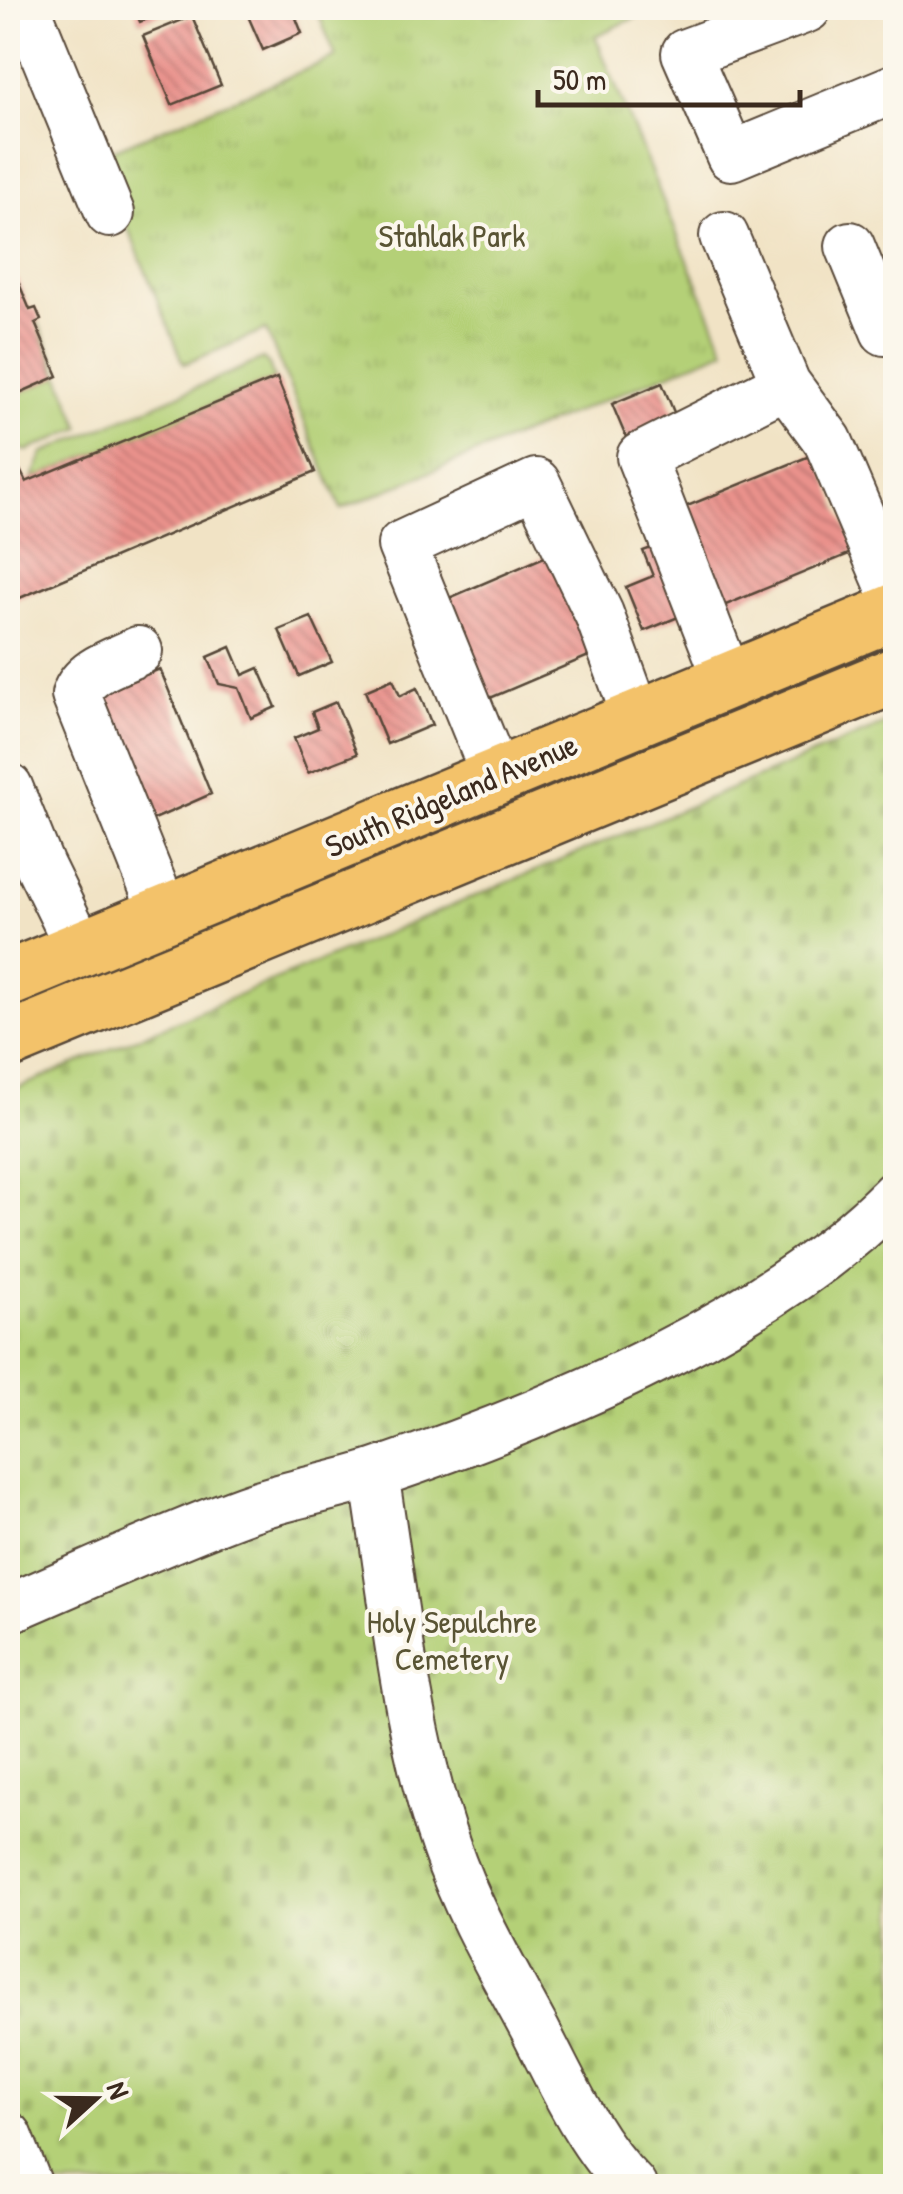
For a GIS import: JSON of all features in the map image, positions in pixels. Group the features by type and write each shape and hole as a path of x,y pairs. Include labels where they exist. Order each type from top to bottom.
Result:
{"main road":[{"name":"South Ridgeland Avenue","path":"8,979 896,610"},
{"name":"South Ridgeland Avenue","path":"8,1041 896,675"}],"street":[{"path":"26,8 110,213"},
{"path":"807,8 686,53 731,156 896,88"},
{"path":"724,236 786,384 828,441 896,600"},
{"path":"850,246 892,338"},
{"path":"728,680 641,457 786,384"},
{"path":"496,776 402,545 536,483 599,614 637,718"},
{"path":"138,651 80,682 76,694 164,914"},
{"path":"8,788 80,948"},
{"path":"8,1609 244,1510 374,1474 528,1415 651,1360 711,1329 826,1254 896,1194"},
{"path":"374,1474 420,1754 446,1850 548,2057 590,2130 632,2186"},
{"path":"8,2136 28,2186"}],"green space":[{"name":"Stahlak Park","path":"316,8 657,8 595,36 725,350 341,509 266,330 184,364 98,156 336,57"},
{"path":"38,322 81,428 27,451 16,447 8,424 8,398 58,376"},
{"path":"263,359 274,379 33,479 43,453"},
{"name":"Holy Sepulchre Cemetery","path":"895,720 895,2186 8,2186 8,1092"}],"building":[{"path":"134,8 175,8 140,22"},
{"path":"269,8 292,8 302,33 263,50 248,16"},
{"path":"192,16 221,85 172,105 143,36"},
{"path":"8,257 30,310 36,308 41,320 35,323 58,376 8,398"},
{"path":"277,378 315,472 8,603 8,445 26,482"},
{"path":"662,383 678,422 628,442 612,404"},
{"path":"817,453 856,551 716,609 675,511"},
{"path":"665,543 693,611 644,631 626,587 653,576 643,551"},
{"path":"556,552 598,652 483,701 440,602"},
{"path":"311,617 332,662 299,676 279,630"},
{"path":"231,647 243,675 259,668 276,707 251,718 239,688 219,684 208,657"},
{"path":"160,669 211,794 152,820 97,695"},
{"path":"393,679 400,696 417,688 432,725 387,744 365,691"},
{"path":"336,702 357,754 308,773 294,738 318,728 312,712"}]}
